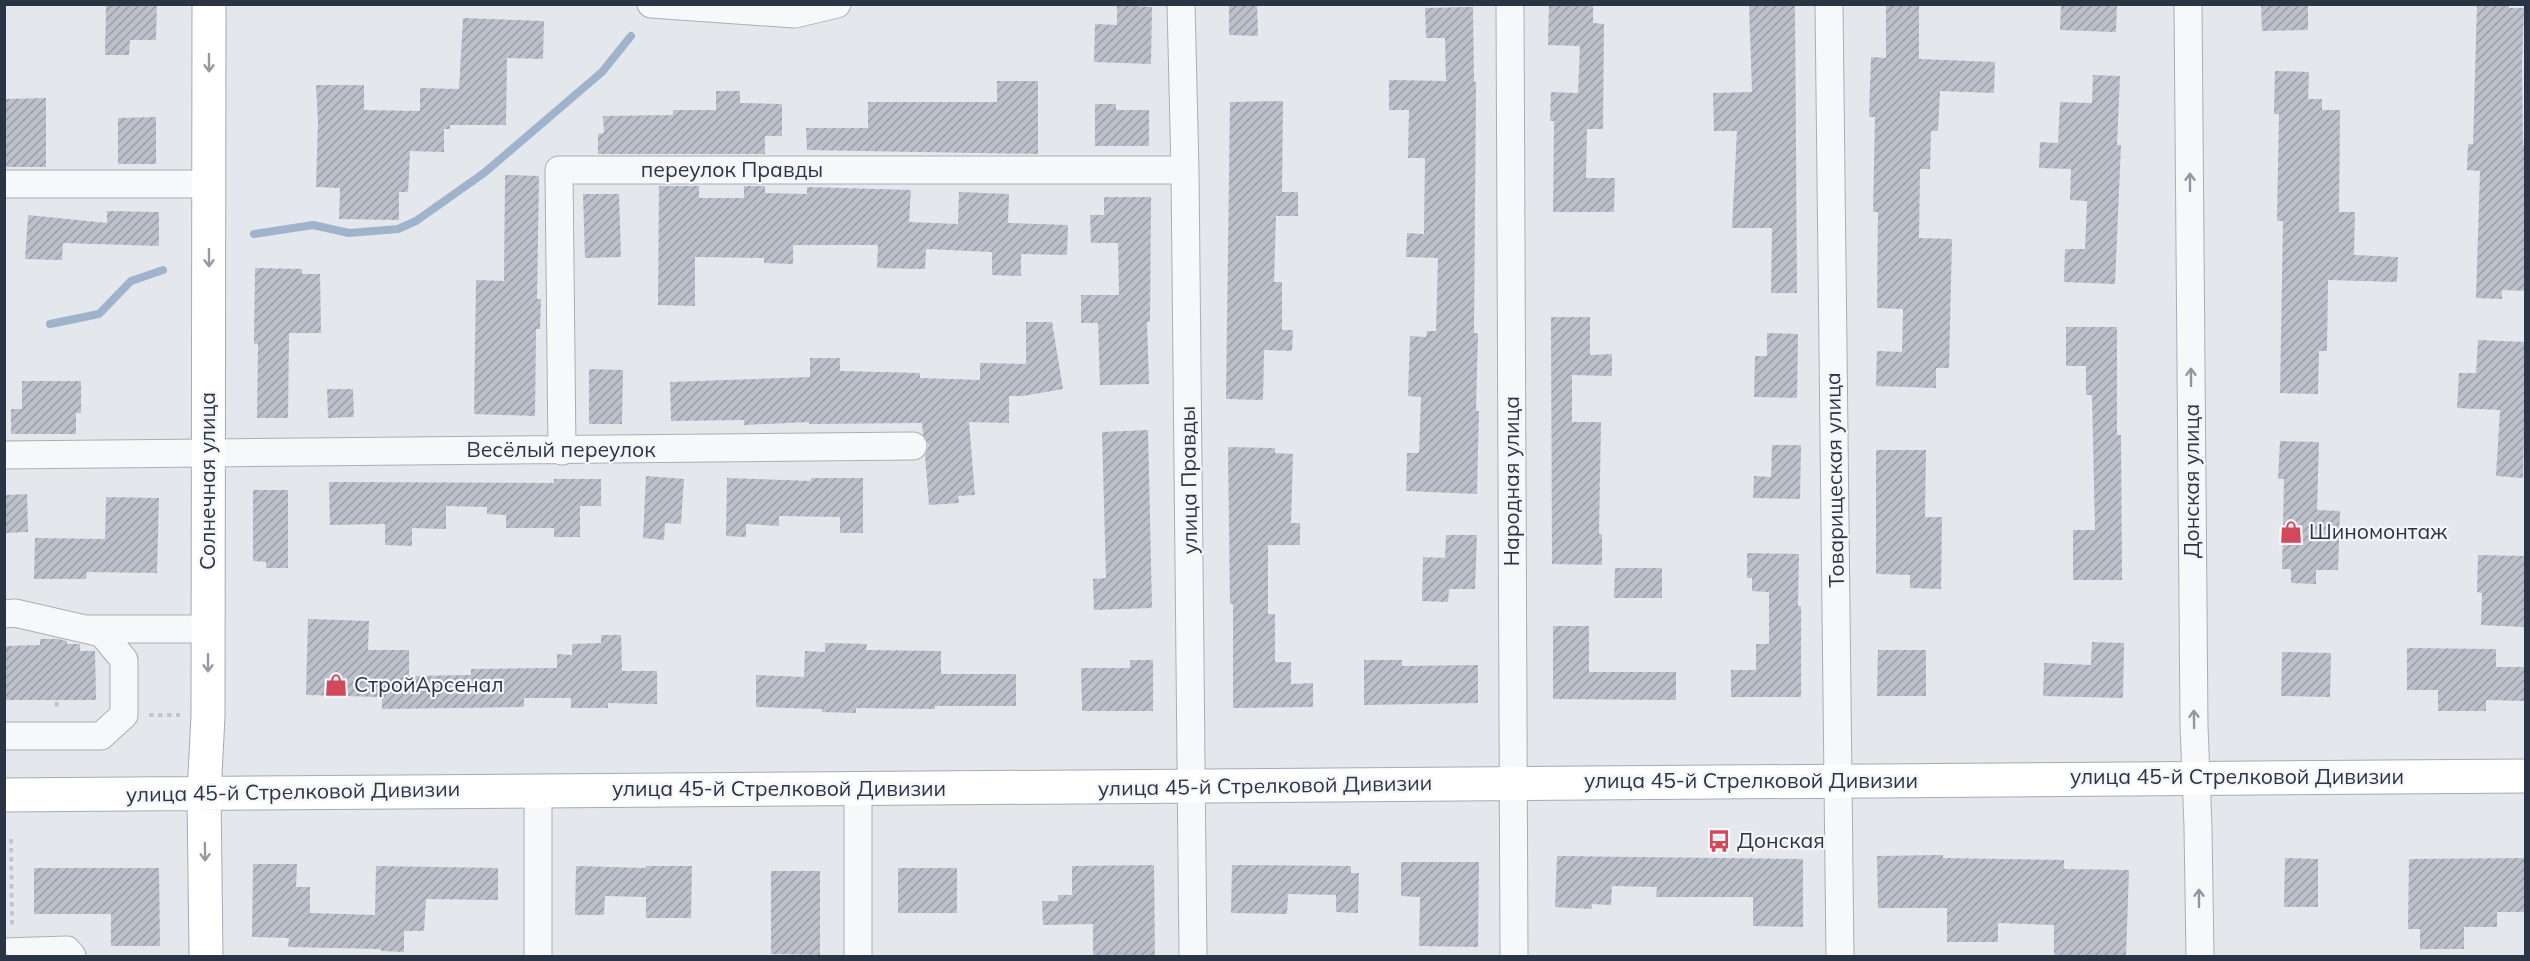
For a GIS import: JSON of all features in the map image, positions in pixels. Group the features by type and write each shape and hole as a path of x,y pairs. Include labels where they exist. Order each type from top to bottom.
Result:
{"main road":[{"name":"Солнечная улица","path":"206,957 204,794 208,629 209,4"},
{"name":"улица 45-й Стрелковой Дивизии","path":"4,795 2526,776"}],"street":[{"path":"651,4 795,14 837,4"},
{"name":"улица Правды","path":"1181,4 1185,170 1193,957"},
{"name":"Народная улица","path":"1510,4 1514,957"},
{"name":"Товарищеская улица","path":"1829,4 1840,957"},
{"name":"Донская улица","path":"2188,4 2199,957"},
{"name":"переулок Правды","path":"562,451 559,170 1185,170"},
{"path":"4,184 209,184"},
{"name":"Весёлый переулок","path":"4,455 913,446"},
{"path":"4,614 15,613 102,633 124,660 124,715 101,735 4,736"},
{"path":"81,629 208,629"},
{"path":"858,789 858,957"},
{"path":"538,790 538,957"},
{"path":"8,952 67,950 72,957"}],"path":[{"path":"8,952 11,839"}],"building":[{"path":"106,4 157,4 156,40 130,40 129,55 105,55"},
{"path":"1229,4 1257,4 1258,36 1229,35"},
{"path":"1549,4 1593,4 1593,23 1604,24 1603,129 1587,129 1586,178 1615,178 1614,212 1553,212 1554,121 1550,121 1551,92 1578,93 1580,46 1548,45"},
{"path":"1749,4 1795,4 1797,293 1771,293 1772,228 1732,228 1737,131 1714,131 1713,93 1752,92"},
{"path":"2061,4 2117,4 2116,32 2060,30"},
{"path":"2261,4 2308,4 2308,30 2262,31"},
{"path":"2477,4 2509,4 2509,8 2524,8 2522,65 2523,145 2526,145 2525,291 2502,290 2502,299 2476,298 2480,171 2467,170 2468,144 2473,144"},
{"path":"1117,5 1152,7 1151,64 1094,62 1095,24 1117,25"},
{"path":"1886,6 1919,6 1919,59 1995,62 1994,93 1940,91 1938,131 1931,131 1930,169 1920,169 1919,238 1952,239 1949,368 1936,368 1936,388 1876,386 1877,351 1902,352 1903,309 1877,308 1878,212 1873,212 1875,117 1869,117 1871,57 1886,58"},
{"path":"1473,7 1474,82 1476,82 1474,333 1478,333 1476,411 1479,411 1477,494 1406,491 1407,453 1419,453 1421,397 1408,396 1410,336 1426,337 1427,331 1436,331 1438,258 1406,257 1407,233 1424,234 1425,158 1408,158 1409,110 1389,110 1389,80 1446,81 1445,38 1426,38 1425,8"},
{"path":"463,18 544,21 543,59 507,58 506,125 450,125 450,129 444,129 444,152 410,151 408,192 399,192 399,220 339,219 340,188 316,187 318,121 316,85 364,85 364,110 420,111 420,88 459,89"},
{"path":"2275,71 2309,72 2308,99 2322,99 2322,110 2340,110 2339,212 2355,212 2354,255 2398,257 2397,282 2328,280 2327,351 2319,351 2318,394 2280,393 2283,221 2277,221 2279,114 2274,114"},
{"path":"2093,75 2120,76 2117,145 2121,145 2115,284 2064,282 2065,249 2085,249 2087,201 2070,200 2071,169 2039,168 2040,142 2058,143 2060,102 2092,103"},
{"path":"997,81 1038,81 1038,154 807,150 806,128 868,128 868,102 997,102"},
{"path":"716,91 740,91 740,103 782,104 782,136 765,136 765,154 598,154 598,134 604,133 603,116 673,115 673,110 716,110"},
{"path":"46,98 46,167 4,167 4,99"},
{"path":"1283,101 1282,192 1298,192 1298,216 1276,216 1274,282 1282,282 1282,330 1293,330 1292,351 1264,350 1263,400 1226,399 1230,102"},
{"path":"1095,104 1116,104 1116,110 1149,110 1149,146 1095,146"},
{"path":"156,117 156,164 118,164 118,118"},
{"path":"505,175 539,176 537,299 541,299 540,329 536,329 535,416 474,414 476,280 504,281"},
{"path":"659,186 699,186 699,198 744,198 744,186 765,186 765,193 807,194 807,187 911,190 909,222 958,224 959,192 1009,194 1008,223 1068,225 1067,255 1021,254 1021,276 992,275 992,252 926,249 925,269 877,268 878,245 793,245 793,264 764,263 764,258 695,257 695,306 658,305"},
{"path":"583,194 619,194 621,257 585,258"},
{"path":"1104,197 1151,197 1150,322 1147,322 1149,384 1100,385 1098,323 1081,323 1081,295 1119,295 1118,243 1091,243 1090,215 1104,215"},
{"path":"107,211 159,212 159,246 63,243 62,260 25,259 28,215 107,223"},
{"path":"255,268 302,269 302,274 320,274 321,333 289,333 288,418 257,418 258,344 254,344"},
{"path":"1551,317 1590,317 1590,355 1612,354 1612,376 1572,375 1572,422 1601,422 1599,534 1602,534 1602,565 1552,564"},
{"path":"1026,322 1052,322 1063,389 1009,396 1009,423 969,422 975,495 958,496 959,503 929,505 925,455 929,445 923,435 922,423 809,424 809,422 744,425 744,420 671,421 670,382 810,377 810,358 840,358 840,371 920,373 920,378 980,380 980,363 1026,364"},
{"path":"2066,327 2117,327 2117,435 2121,435 2122,580 2073,580 2073,530 2095,530 2092,395 2086,395 2086,366 2066,366"},
{"path":"1767,333 1798,334 1797,398 1754,397 1755,356 1767,356"},
{"path":"2478,340 2526,342 2523,478 2496,476 2500,410 2457,408 2459,373 2476,373"},
{"path":"589,369 623,370 622,424 589,424"},
{"path":"22,381 81,381 81,413 76,413 76,434 11,434 11,409 22,409"},
{"path":"327,389 353,389 354,417 328,418"},
{"path":"1148,430 1152,608 1094,610 1093,579 1106,578 1102,432"},
{"path":"2280,441 2319,442 2317,510 2340,511 2338,570 2316,570 2316,584 2291,583 2291,569 2282,569 2284,479 2278,479"},
{"path":"1772,445 1801,445 1800,499 1753,498 1754,476 1771,477"},
{"path":"1228,447 1275,448 1275,453 1293,454 1291,523 1300,523 1300,545 1268,545 1268,614 1275,614 1275,662 1291,662 1291,684 1313,683 1313,707 1233,708 1233,604 1230,604"},
{"path":"1876,450 1926,450 1925,517 1942,517 1941,589 1910,588 1910,575 1876,574"},
{"path":"646,476 684,479 681,524 665,523 664,540 643,538"},
{"path":"727,478 811,481 811,478 863,478 863,533 840,533 840,517 779,516 779,526 746,524 746,537 726,536"},
{"path":"554,479 601,479 601,506 580,506 580,537 554,537 554,528 506,528 506,515 487,514 487,507 446,506 446,529 412,528 412,546 385,545 385,524 330,525 329,482 554,483"},
{"path":"253,490 288,490 288,568 266,568 266,562 253,561"},
{"path":"27,494 28,532 4,533 4,495"},
{"path":"106,497 159,498 157,573 87,572 86,579 34,579 35,538 105,539"},
{"path":"1446,535 1477,535 1475,589 1449,589 1448,602 1422,601 1423,557 1445,558"},
{"path":"1747,553 1799,554 1801,697 1731,697 1731,670 1756,670 1756,644 1769,644 1769,592 1752,591 1752,578 1747,578"},
{"path":"2478,555 2525,556 2524,627 2481,625 2482,593 2477,592"},
{"path":"1615,568 1662,568 1662,598 1614,598"},
{"path":"308,619 369,621 368,650 409,650 409,676 471,675 471,669 557,668 557,654 572,655 572,644 601,643 601,635 621,635 622,671 657,671 657,704 608,703 608,708 571,708 571,698 524,698 524,707 382,709 382,697 306,695"},
{"path":"1553,626 1589,626 1589,672 1676,672 1676,700 1553,699"},
{"path":"40,639 58,639 67,641 67,644 80,644 80,651 95,651 96,700 4,700 4,646 40,645"},
{"path":"2092,642 2124,643 2123,698 2043,696 2044,663 2091,665"},
{"path":"825,643 867,644 866,650 941,651 941,674 1016,674 1016,706 935,706 935,709 856,708 856,713 822,712 822,709 756,707 756,675 804,677 805,651 825,652"},
{"path":"2407,648 2496,649 2496,667 2525,667 2525,701 2486,700 2486,711 2438,711 2438,690 2407,690"},
{"path":"1878,650 1926,650 1926,696 1877,696"},
{"path":"2282,652 2331,653 2330,697 2281,696"},
{"path":"1130,660 1153,660 1153,711 1082,711 1081,668 1130,668"},
{"path":"1364,660 1402,660 1402,666 1478,665 1478,703 1364,705"},
{"path":"1943,855 1943,858 2064,860 2064,869 2129,870 2126,957 2054,957 2054,925 1998,923 1998,942 1947,942 1947,908 1878,908 1877,856"},
{"path":"1557,856 1803,859 1803,927 1753,926 1753,897 1656,897 1657,887 1612,886 1611,905 1592,904 1592,909 1555,907"},
{"path":"2285,858 2318,859 2318,907 2284,907"},
{"path":"2526,858 2526,912 2497,912 2497,927 2464,927 2464,949 2420,949 2420,929 2408,929 2409,859"},
{"path":"1401,862 1479,862 1478,947 1419,946 1420,897 1401,896"},
{"path":"253,864 297,864 296,887 310,887 310,913 375,915 376,866 498,868 498,900 426,899 424,931 404,931 404,952 381,951 381,949 288,947 289,938 252,937"},
{"path":"1154,865 1155,957 1093,957 1093,924 1043,925 1042,901 1058,901 1058,895 1072,895 1072,866"},
{"path":"1232,865 1351,866 1351,873 1359,873 1358,913 1336,912 1336,895 1288,894 1287,914 1231,913"},
{"path":"576,866 646,868 646,866 692,866 691,918 646,918 646,897 605,896 604,915 575,915"},
{"path":"34,868 159,868 160,946 111,946 111,914 34,914"},
{"path":"898,868 957,868 957,913 898,913"},
{"path":"771,871 820,871 820,955 771,954"}],"waterway":[{"path":"254,234 313,225 349,233 398,229 416,221 484,173 602,72 631,36"},
{"path":"50,324 99,314 131,281 163,270"}],"place":[{"name":"Шиномонтаж","path":"2291,532"},
{"name":"СтройАрсенал","path":"336,685"},
{"name":"Донская","path":"1719,841"}]}
